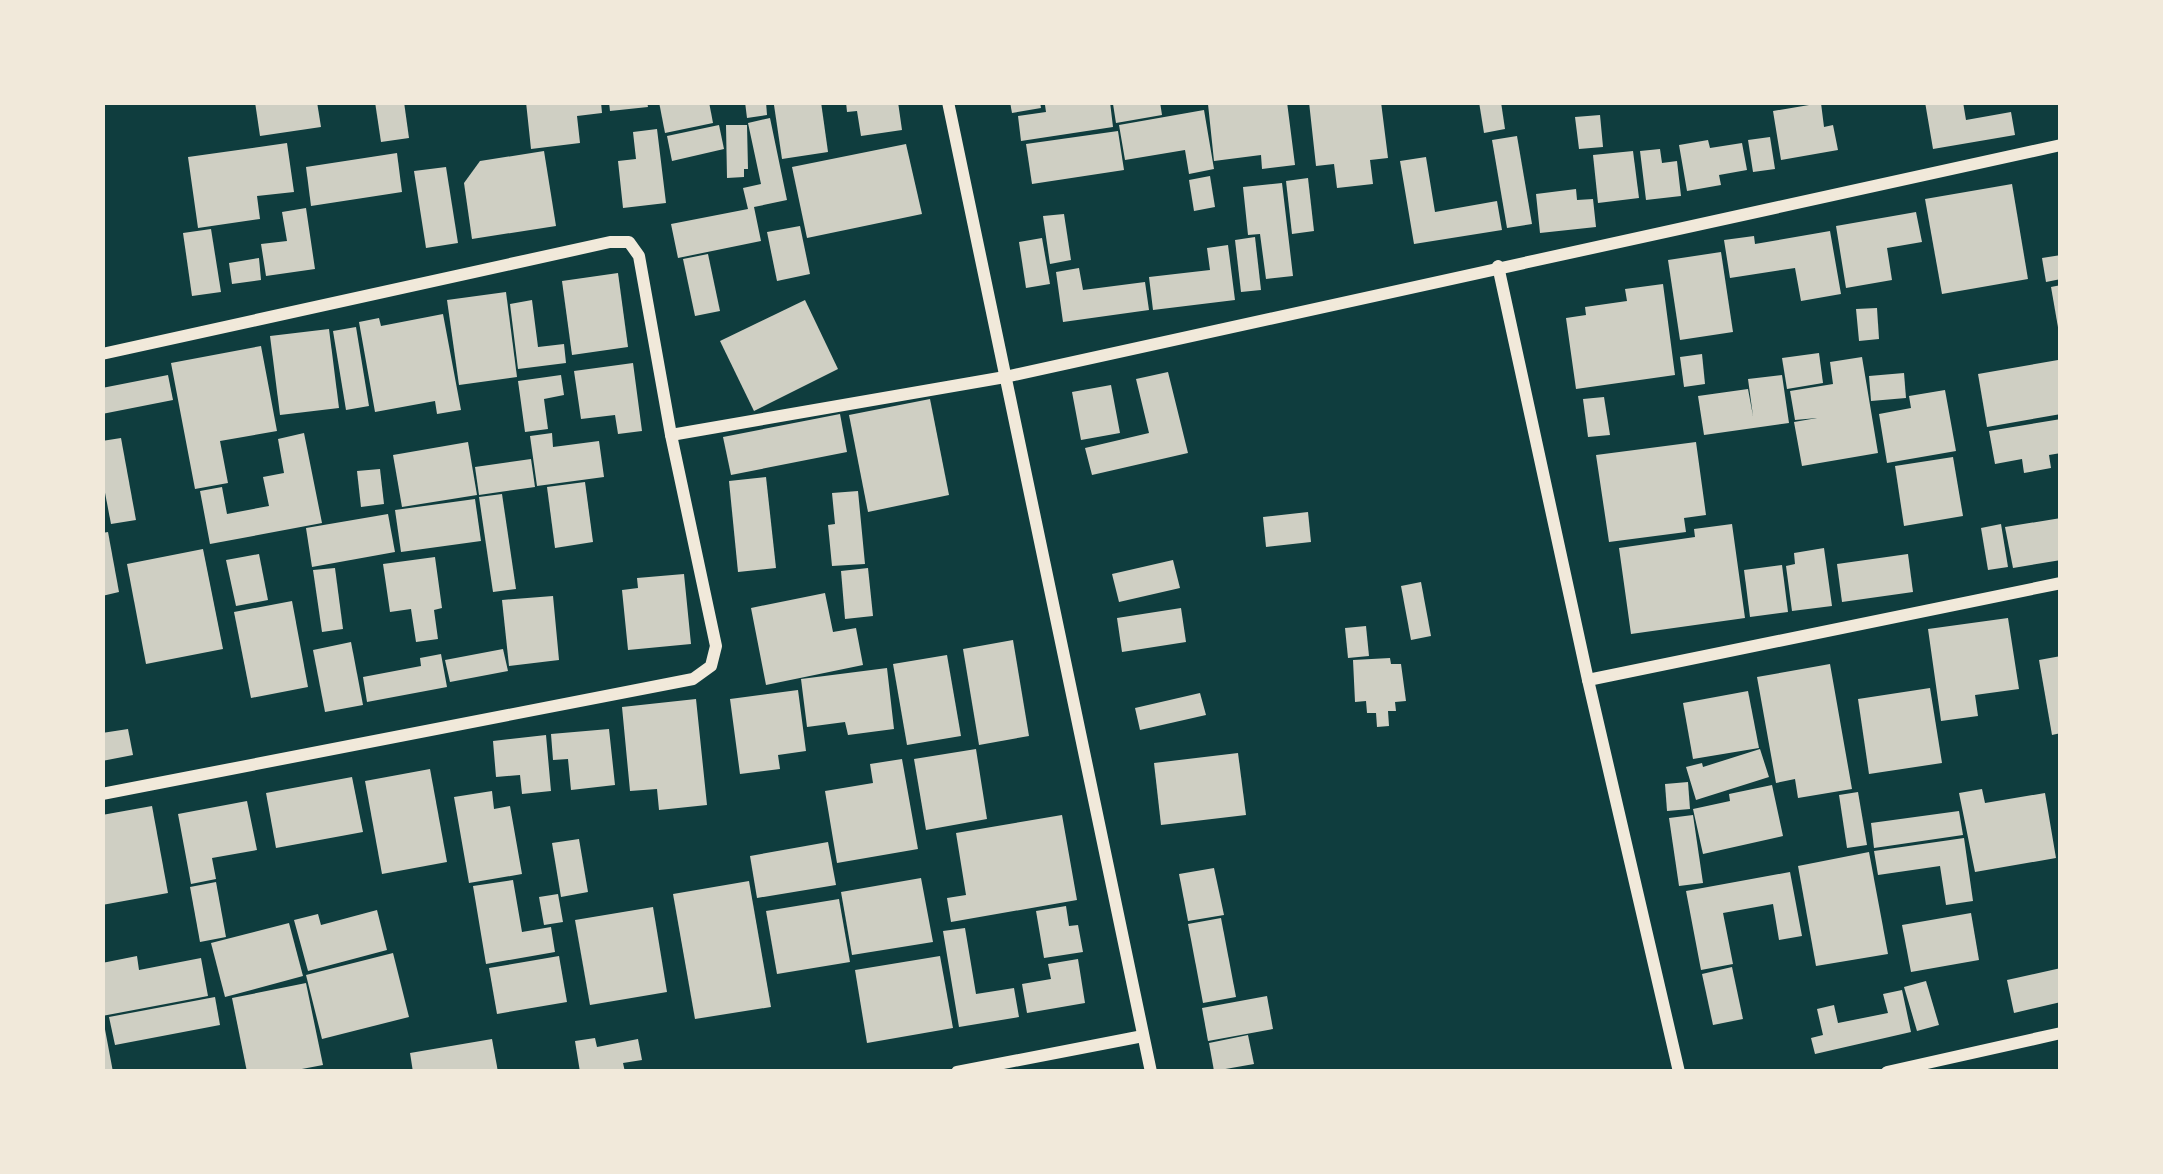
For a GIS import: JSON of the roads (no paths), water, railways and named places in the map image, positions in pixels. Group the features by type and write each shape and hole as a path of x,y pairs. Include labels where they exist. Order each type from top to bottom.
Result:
{"street":[{"path":"948,102 1151,1072"},
{"path":"671,435 1005,376 2061,146"},
{"path":"102,354 610,242 629,242 639,256 716,646 711,666 693,679 102,794"},
{"path":"1498,266 1678,1072"},
{"path":"1588,680 2061,583"},
{"path":"1887,1072 2061,1033"},
{"path":"957,1072 1143,1036"}]}
